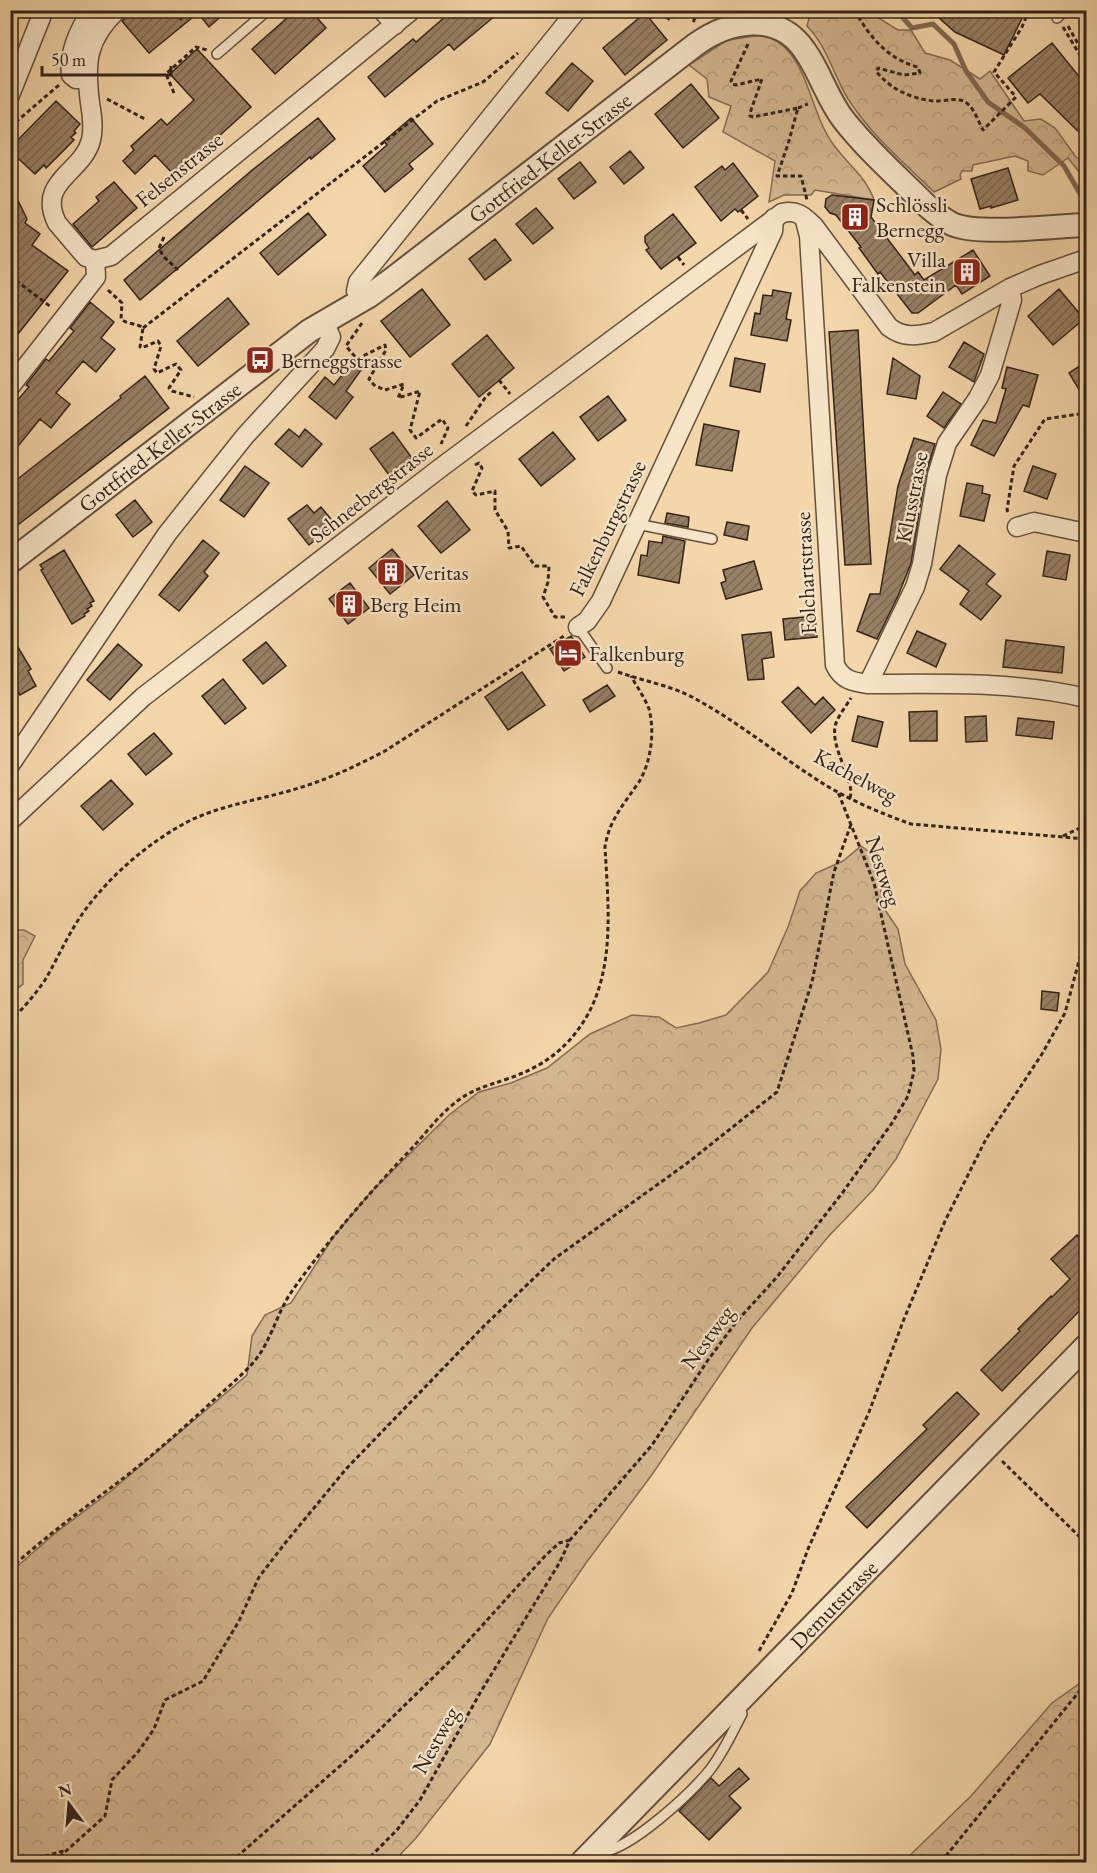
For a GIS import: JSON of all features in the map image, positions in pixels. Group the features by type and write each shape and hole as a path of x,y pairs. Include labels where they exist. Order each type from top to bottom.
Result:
{"street":[{"path":"10,95 44,10"},
{"path":"82,81 70,68 77,38 92,10"},
{"path":"10,387 96,277 94,260 86,258 57,223 53,216 51,202 58,183 80,160 91,141 92,122 82,81 94,40 100,29 117,10"},
{"path":"382,10 395,25"},
{"name":"Felsenstrasse","path":"94,260 111,256 412,10"},
{"path":"361,301 356,291 358,282 577,10"},
{"name":"Gottfried-Keller-Strasse","path":"10,562 255,372 324,321 361,301 391,280 695,45 712,33 739,24 768,26 788,34 799,43 812,61 838,112 852,130 926,205 946,220 969,229 1086,225"},
{"path":"774,218 789,211 804,217 823,236 889,327 897,333 908,336 934,332 1010,288 1086,259"},
{"name":"Folchartstrasse","path":"804,217 808,236 835,665 843,678 861,689 1014,686 1086,698"},
{"name":"Falkenburgstrasse","path":"578,627 587,621 601,602 773,231 774,218"},
{"name":"Schneebergstrasse","path":"10,821 143,697 429,476 774,218"},
{"name":"Klusstrasse","path":"861,689 915,587 922,564 937,475 947,442 978,398 990,375 1012,300 1010,288"},
{"path":"10,765 167,534 245,436 326,349 331,337 324,321"},
{"path":"1017,527 1034,522 1086,533"},
{"name":"Demutstrasse","path":"589,1855 1086,1346"}],"lane":[{"path":"218,54 268,10"},
{"path":"1057,18 1065,10"},
{"path":"637,524 712,539"},
{"path":"578,627 607,668"}],"path":[{"path":"174,10 181,19 192,10"},
{"path":"669,10 666,17 669,19 688,10"},
{"path":"694,21 700,10"},
{"path":"855,10 872,38 909,65 918,67 921,73 904,75 878,68 876,71 881,78 895,90 915,98 935,101 960,99 969,105 983,130 1016,97 994,72 1022,27 1029,10"},
{"path":"1057,18 1065,21 1086,58"},
{"path":"1064,29 1086,65"},
{"path":"748,43 731,81 736,85 762,79 750,116 798,108 808,104"},
{"path":"174,93 166,74 196,46 218,54"},
{"path":"186,394 171,391 169,388 181,370 176,364 157,373 154,369 162,347 158,341 140,347 143,328 437,101 483,82 524,49 542,54"},
{"path":"10,128 82,81 145,120"},
{"path":"798,108 777,176 801,176 806,194"},
{"path":"741,210 749,221"},
{"path":"168,232 159,248 163,256 178,270"},
{"path":"678,257 687,269"},
{"path":"10,276 46,303"},
{"path":"109,291 122,303 121,319 128,324 140,325 143,328"},
{"path":"357,331 348,346 357,359 385,345 386,350 369,379 374,385 385,390 404,384 398,398 420,391 410,431 416,438 442,419 448,428 444,440"},
{"path":"499,380 515,400"},
{"path":"463,431 484,398 491,392"},
{"path":"1017,527 1007,510 1014,466 1045,419 1086,413"},
{"path":"476,465 479,464 482,468 472,491 476,495 495,490 495,510 507,531 509,548 521,546 535,566 549,566 548,582 543,597 555,617 561,618"},
{"name":"Falkenburgstrasse","path":"10,1022 44,981 73,928 93,900 130,863 158,840 191,820 208,813 302,787 358,766 404,740 578,627"},
{"name":"Kachelweg","path":"10,1569 48,1535 178,1433 253,1363 269,1339 291,1293 336,1232 372,1188 450,1107 478,1088 520,1075 542,1064 565,1047 573,1037 592,1004 604,963 608,927 605,847 607,835 614,816 640,780 651,743 649,708 631,676 669,687 699,701 821,783 911,824 1086,839"},
{"path":"850,798 851,787 839,755 835,733 836,723 861,689"},
{"name":"Nestweg","path":"365,1863 397,1830 420,1800 480,1693 560,1562 570,1540 652,1445 714,1352 737,1321 777,1277 843,1192 908,1096 914,1071 909,1035 874,883 838,792"},
{"path":"54,1863 105,1816 112,1780 138,1752 154,1729 165,1700 203,1681 239,1621 259,1577 346,1469 483,1326 554,1259 686,1164 777,1092 812,982 834,872 851,824"},
{"path":"1061,837 1086,825"},
{"path":"755,1658 792,1593 808,1549 869,1412 945,1221 986,1139 1042,1054 1065,1013 1086,935"},
{"path":"988,1447 1086,1543"},
{"path":"231,1863 366,1743 451,1659 545,1556 559,1543 570,1540"},
{"path":"940,1863 1086,1683"},
{"path":"23,1863 68,1849"}],"green space":[{"path":"811,11 876,11 875,16 898,30 911,30 925,53 950,60 980,79 990,71 1024,121 1041,119 1055,128 1076,157 1086,164 1086,192 1080,173 1068,158 1043,175 1028,171 1028,161 1015,156 973,165 972,171 962,171 961,179 934,192 877,137 848,99 825,52 807,26"},
{"path":"762,35 783,46 796,62 826,133 838,151 856,170 874,200 815,190 811,195 784,195 769,202 775,161 723,132 731,106 709,97 707,79 689,65 727,40"},
{"path":"861,846 872,854 883,907 898,929 905,964 936,1020 941,1049 938,1079 896,1159 873,1190 828,1237 752,1328 651,1476 548,1618 490,1744 416,1838 393,1862 11,1862 11,1572 54,1534 111,1491 247,1375 252,1336 265,1315 291,1303 334,1236 371,1192 449,1115 479,1092 511,1083 547,1068 590,1034 632,1015 659,1017 676,1028 726,1015 768,972 788,927 800,891 816,873 843,861"},
{"path":"11,911 16,930 24,930 35,936 23,960 23,984 11,993"},
{"path":"1086,1679 1086,1862 903,1862 971,1796 1052,1703"}],"building":[{"path":"134,10 228,10 209,27 198,13 149,53 122,21"},
{"path":"296,10 310,10 326,28 275,74 252,49"},
{"path":"453,10 502,10 454,50 449,44 385,97 368,77 413,39 416,42"},
{"path":"930,10 1026,10 1004,55 955,32"},
{"path":"645,13 667,40 625,75 603,48"},
{"path":"1052,43 1086,85 1086,139 1040,94 1028,103 1008,78"},
{"path":"197,49 251,107 175,176 155,155 135,174 123,161 134,150 131,146 161,119 167,125 194,100 170,74"},
{"path":"572,63 593,81 568,111 546,93"},
{"path":"691,84 719,118 683,148 655,114"},
{"path":"56,101 80,124 74,131 76,133 71,137 74,140 46,168 44,165 35,174 10,151 10,148"},
{"path":"318,118 335,139 311,159 310,157 140,300 124,280 251,171"},
{"path":"411,118 433,144 409,164 413,169 385,192 363,166 387,145 384,141"},
{"path":"630,151 644,168 624,184 610,167"},
{"path":"580,162 596,182 574,199 558,179"},
{"path":"733,163 758,196 738,212 735,209 721,221 695,187 722,166 725,170"},
{"path":"1008,168 1018,200 980,209 971,179"},
{"path":"114,182 137,208 92,247 73,224 99,201 96,197"},
{"path":"10,184 27,219 25,223 40,234 32,245 68,271 10,344"},
{"path":"832,195 874,200 871,217 915,275 918,272 924,280 973,250 990,276 962,294 956,285 918,313 912,313 880,272 878,274 859,248 861,247 836,215 830,213 825,207 826,199"},
{"path":"536,208 553,228 533,244 516,224"},
{"path":"308,213 326,235 278,275 260,253"},
{"path":"673,214 696,243 661,269 646,250 649,248 645,242 645,236"},
{"path":"495,239 511,260 485,280 469,259"},
{"path":"422,289 450,325 410,357 381,321"},
{"path":"1059,289 1084,319 1053,345 1028,316"},
{"path":"773,290 791,293 786,319 791,320 787,341 751,335 755,313 760,314 763,295 772,296"},
{"path":"228,298 249,324 198,366 177,341"},
{"path":"90,302 114,322 101,338 115,349 96,372 83,361 56,393 70,404 51,428 40,419 10,456 10,409 29,387 26,385 46,359 49,361 74,331 70,328"},
{"path":"858,330 871,564 845,565 829,332"},
{"path":"487,335 514,368 479,397 452,364"},
{"path":"964,342 984,354 974,382 949,367"},
{"path":"735,358 765,364 760,392 730,386"},
{"path":"893,358 920,376 916,399 887,394"},
{"path":"355,359 364,366 346,391 353,397 336,419 309,397 325,377 334,385"},
{"path":"1086,362 1086,401 1069,373"},
{"path":"1007,367 1038,375 1029,407 1023,405 994,456 971,445 983,420 996,423 1006,389 1002,388"},
{"path":"145,376 169,408 10,531 10,485 121,398 120,396"},
{"path":"943,392 961,404 944,428 927,416"},
{"path":"608,396 626,420 598,441 580,417"},
{"path":"704,424 739,431 732,471 696,465"},
{"path":"289,429 299,437 305,429 322,444 302,467 275,444"},
{"path":"393,432 412,458 389,475 370,449"},
{"path":"553,432 575,459 541,486 519,459"},
{"path":"914,438 935,444 926,473 920,507 906,504 919,514 911,563 877,639 857,631 870,594 880,594 898,486"},
{"path":"245,466 269,483 244,517 220,500"},
{"path":"1033,466 1056,474 1047,499 1024,491"},
{"path":"967,483 983,486 982,493 990,495 984,521 960,516"},
{"path":"135,500 152,522 133,537 116,515"},
{"path":"447,501 470,530 441,553 418,526"},
{"path":"307,505 314,513 321,507 335,524 309,545 288,519"},
{"path":"667,513 689,517 688,527 665,523"},
{"path":"727,522 749,526 747,540 724,535"},
{"path":"663,536 685,541 679,583 638,575 641,555 647,556 649,541 662,543"},
{"path":"203,540 219,553 204,572 208,576 179,611 159,595"},
{"path":"959,545 995,574 986,584 1001,596 981,620 960,604 969,591 940,569"},
{"name":"Veritas","path":"392,549 414,575 390,594 369,568"},
{"path":"64,550 94,601 90,603 92,606 87,609 89,611 84,614 85,616 72,624 40,565"},
{"path":"1047,551 1070,555 1066,580 1043,576"},
{"path":"754,561 762,589 726,599 721,583 726,581 723,570"},
{"name":"Berg Heim","path":"350,583 369,608 348,624 329,599"},
{"path":"815,616 817,637 785,640 783,619"},
{"path":"917,631 946,644 936,667 907,653"},
{"path":"771,632 774,657 762,659 764,679 748,680 742,635"},
{"path":"10,634 31,669 28,671 36,686 20,695 15,688 10,690"},
{"name":"Falkenburg","path":"571,636 585,657 564,671 550,649"},
{"path":"1006,640 1064,647 1062,673 1003,667"},
{"path":"266,642 286,666 263,684 243,660"},
{"path":"118,644 142,665 110,700 87,680"},
{"name":"Falkenburg","path":"522,672 545,705 508,730 485,697"},
{"path":"223,679 246,708 225,724 202,696"},
{"path":"607,685 615,696 590,712 583,700"},
{"path":"798,687 815,705 823,697 835,710 811,733 782,702"},
{"path":"937,711 937,741 910,741 909,712"},
{"path":"858,716 883,722 877,747 852,741"},
{"path":"986,716 987,741 966,742 965,717"},
{"path":"1018,718 1054,722 1052,739 1016,735"},
{"path":"154,733 172,754 146,775 128,754"},
{"path":"111,780 133,804 103,830 81,806"},
{"path":"1042,991 1059,993 1057,1011 1041,1009"},
{"path":"1077,1235 1086,1246 1086,1304 1002,1391 981,1370 1020,1331 1018,1329 1070,1279 1051,1259"},
{"path":"957,1392 979,1414 867,1528 846,1507 927,1429 923,1425"},
{"path":"739,1768 749,1779 729,1796 741,1808 709,1840 679,1811 711,1778 719,1786"}],"waterway":[{"path":"896,10 912,28 933,24 954,44 966,71 988,102 1025,128 1064,166 1086,204"}],"place":[{"name":"Schlössli Bernegg","path":"855,217"},
{"name":"Villa Falkenstein","path":"967,272"},
{"name":"Berneggstrasse","path":"260,360"},
{"name":"Veritas","path":"391,572"},
{"name":"Berg Heim","path":"349,604"},
{"name":"Falkenburg","path":"568,653"}]}
